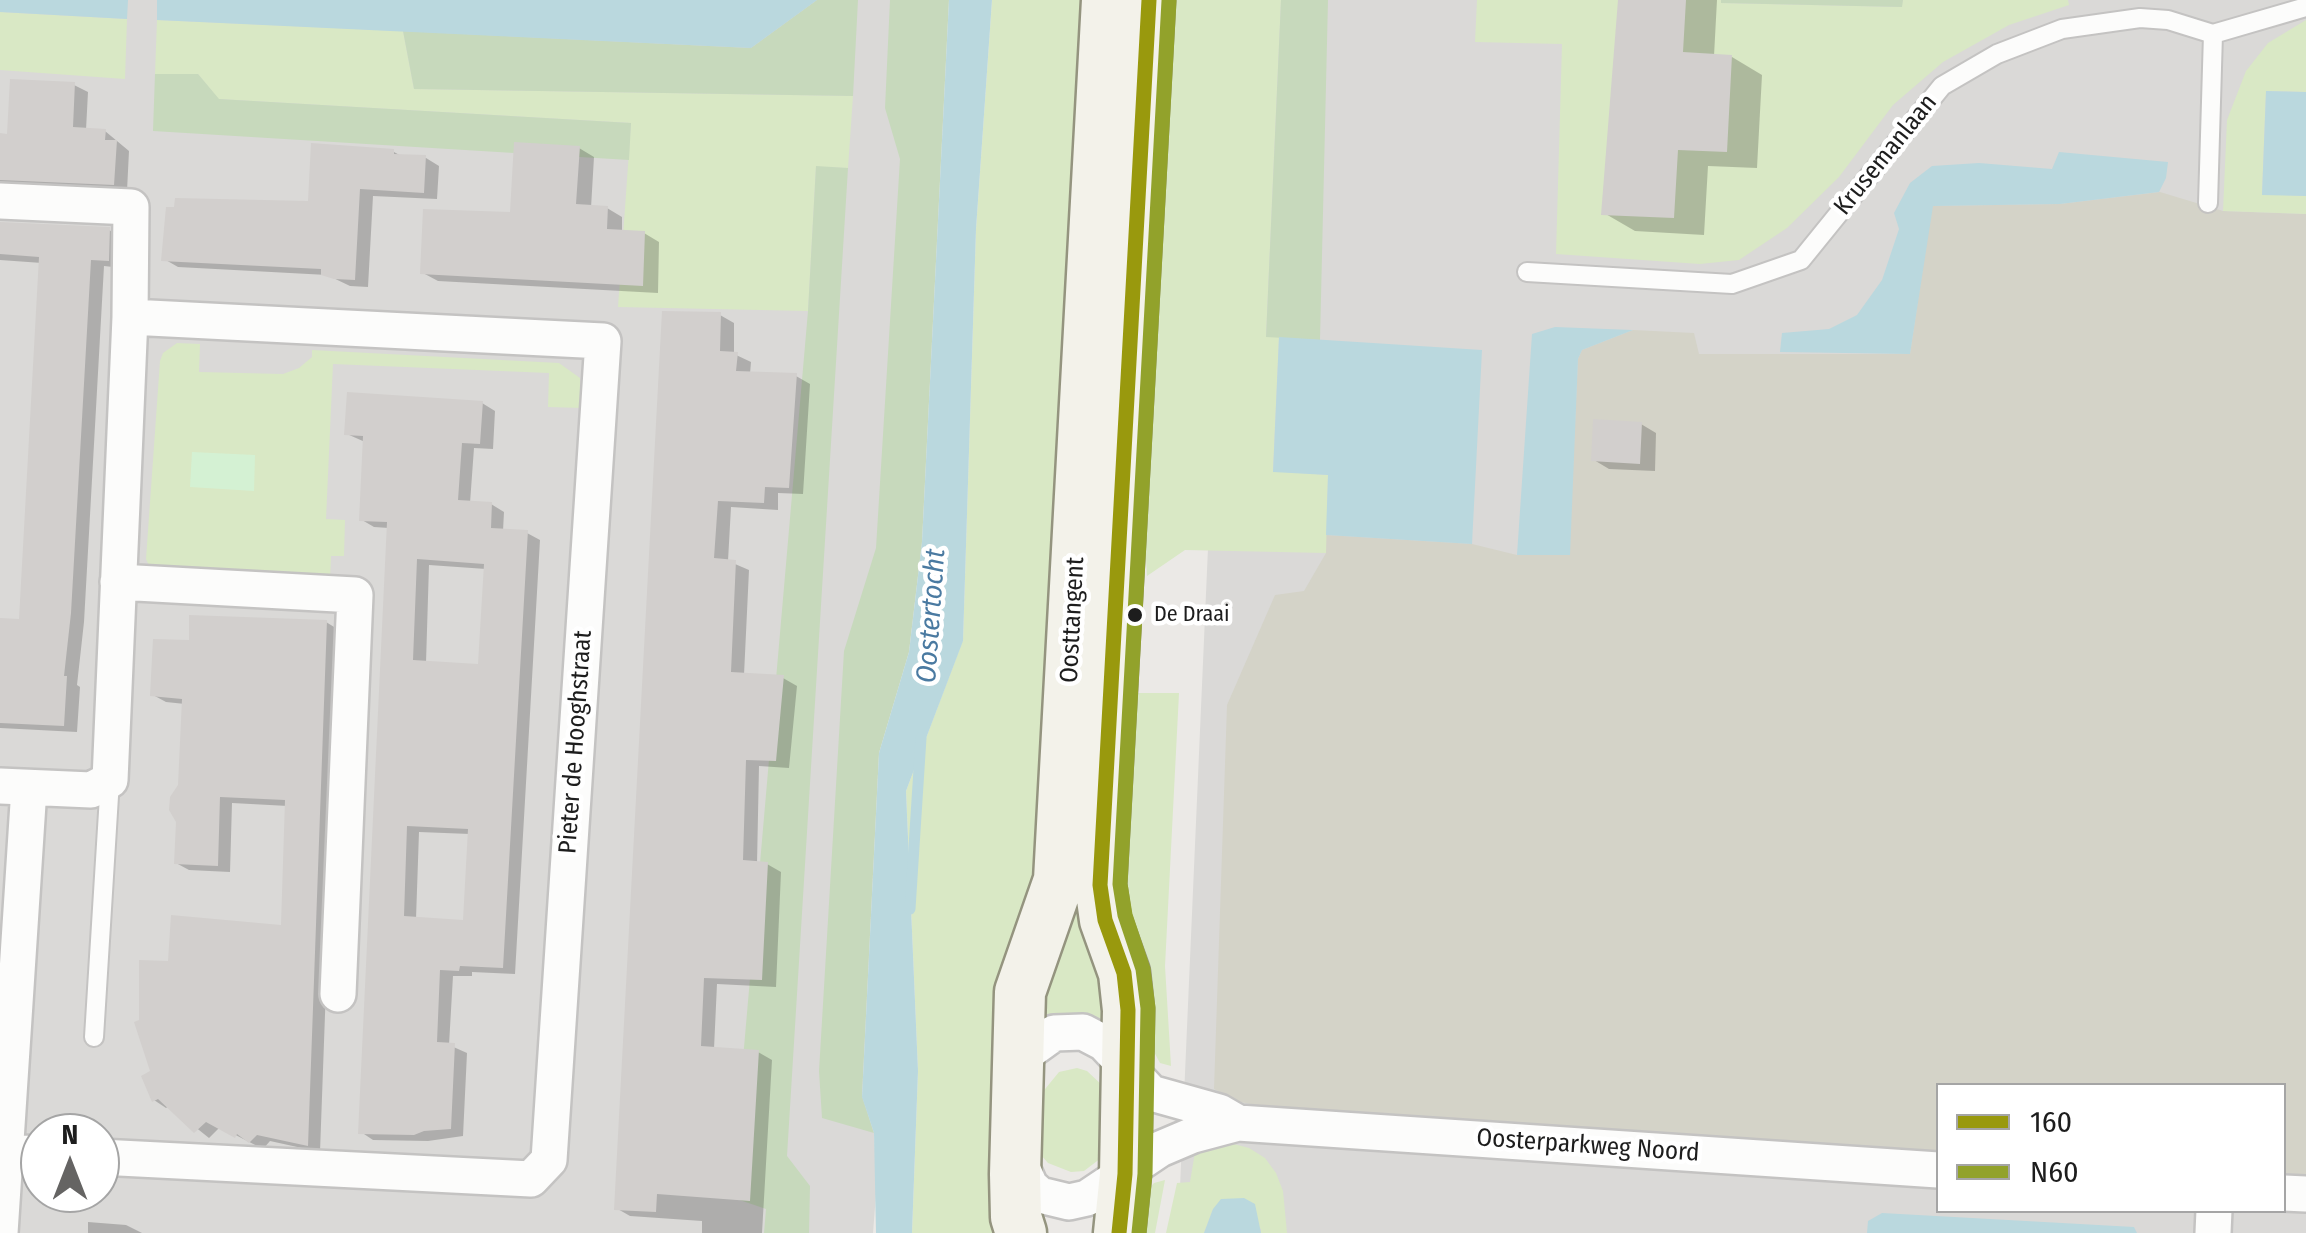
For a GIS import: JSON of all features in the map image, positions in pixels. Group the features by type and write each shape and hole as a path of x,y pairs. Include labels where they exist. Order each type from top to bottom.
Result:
{"main road":[{"name":"Oosttangent","path":"1021,1233 1016,1217 1015,1154 1020,992 1059,880 1106,0"},
{"name":"Oosttangent","path":"1119,1233 1128,1010 1124,973 1105,920 1100,885 1148,0"}],"street":[{"path":"0,201 131,207 110,780 91,790 14,787 0,1233"},
{"name":"Pieter de Hooghstraat","path":"120,1158 531,1179 549,1160 603,341 130,316"},
{"path":"118,582 355,595 338,994"},
{"name":"Oosterparkweg Noord","path":"1018,1059 1054,1033 1083,1032 1104,1043 1151,1093 1219,1112 1238,1123"},
{"name":"Oosterparkweg Noord","path":"1015,1154 1030,1186 1040,1195 1069,1202 1087,1198 1160,1149 1238,1123 1936,1170"},
{"path":"4,1152 20,1153"}],"lane":[{"path":"2153,0 2168,20"},
{"path":"2208,203 2212,34 2306,7"},
{"name":"Krusemanlaan","path":"1528,272 1732,284 1800,260 1942,86 1997,54 2062,30 2140,18 2168,20 2212,34"},
{"path":"94,1037 110,780"}],"shaded area":[{"path":"0,0 914,0 862,1096 874,1133 877,1181 873,1233 0,1233"},
{"path":"1232,0 2306,0 2306,1233 1178,1233"},
{"path":"2160,192 2223,211 2306,214 2306,1175 2286,1173 2286,1083 1936,1083 1936,1151 1274,1108 1240,1102 1214,1089 1227,705 1275,595 1304,591 1326,553 1326,535 1472,544 1517,555 1569,554 1578,359 1582,350 1633,330 1694,333 1699,354 1910,354 1932,206 2060,204"}],"green space":[{"path":"817,0 858,0 853,96 414,89 403,31 751,48"},
{"path":"890,0 949,0 922,542 909,652 879,753 862,1096 874,1133 822,1118 819,1071 844,651 876,548 900,159 885,108"},
{"path":"992,0 1096,0 1051,788 1002,1233 912,1233 918,1071 906,791 963,640 976,229"},
{"path":"1166,0 1281,0 1266,336 1279,337 1273,471 1328,475 1326,553 1185,550 1147,576 1144,524"},
{"path":"1281,0 1328,0 1320,340 1266,337"},
{"path":"1477,0 1721,0 1901,7 1903,0 2068,0 2069,5 2009,25 1943,62 1893,105 1839,177 1787,228 1739,260 1700,264 1556,254 1562,44 1475,42"},
{"path":"1721,0 1903,0 1902,7"},
{"path":"0,12 127,19 125,79 0,70"},
{"path":"157,20 403,31 414,89 853,96 848,168 816,167 808,311 618,307 631,123 218,99 198,74 155,74"},
{"path":"2306,20 2306,92 2266,91 2262,194 2306,196 2306,214 2223,211 2227,120 2246,71 2268,43"},
{"path":"155,74 198,74 219,99 631,123 629,160 153,131"},
{"path":"816,166 848,168 787,1156 810,1186 809,1233 764,1233 766,1209 731,1197 808,311"},
{"path":"177,343 200,344 199,372 283,374 299,368 312,357 312,350 559,363 580,378 582,408 548,407 549,373 333,364 326,519 345,520 344,556 331,556 330,581 151,570 146,559 160,361 163,353"},
{"path":"192,452 255,455 254,491 190,487"},
{"path":"1135,693 1179,693 1165,966 1171,1066 1160,1063 1146,1037 1119,909"},
{"path":"1074,834 1115,1025 1039,1022"},
{"path":"1077,1068 1087,1071 1103,1086 1105,1155 1084,1171 1071,1172 1048,1163 1040,1154 1041,1094 1059,1072"},
{"path":"1210,1143 1249,1148 1265,1158 1283,1191 1287,1233 1261,1233 1261,1229 1213,1209 1204,1233 1166,1233 1177,1183 1190,1182 1195,1152"},
{"path":"1165,1180 1155,1233 1132,1233 1144,1194 1154,1183"}],"water":[{"path":"0,0 128,0 127,19 0,12"},
{"path":"157,0 817,0 751,48 157,20"},
{"path":"949,0 992,0 976,229 963,641 906,791 918,1071 912,1233 876,1233 874,1133 862,1097 879,753 909,652 922,542"},
{"path":"2266,91 2306,92 2306,196 2262,195"},
{"path":"2059,152 2168,162 2166,178 2159,192 2060,204 1933,206 1910,354 1780,352 1782,333 1829,329 1857,315 1882,280 1899,229 1894,213 1910,183 1932,166 1979,163 2052,169"},
{"path":"1555,327 1633,330 1582,350 1578,359 1570,555 1517,555 1532,334"},
{"path":"1279,337 1482,350 1472,544 1326,535 1328,475 1273,472"},
{"path":"1244,1198 1255,1204 1261,1233 1204,1233 1221,1199"},
{"path":"1882,1213 2134,1227 2137,1233 1867,1233 1868,1221"}],"building":[{"path":"1618,0 1686,0 1683,52 1732,55 1727,152 1678,150 1674,218 1601,215"},
{"path":"10,79 75,82 73,127 106,129 105,140 117,140 114,185 0,180 0,133 7,134"},
{"path":"514,142 580,146 576,204 608,206 607,229 645,231 643,286 420,274 423,209 510,212"},
{"path":"311,143 426,155 424,193 360,189 355,280 321,275 321,269 161,261 166,207 174,207 175,198 308,201"},
{"path":"0,222 110,227 109,261 91,260 64,726 0,723 0,618 19,619 39,257 0,254"},
{"path":"662,311 721,312 720,351 738,352 736,371 797,373 789,488 765,487 764,503 718,501 714,558 736,560 731,672 784,675 776,761 746,760 743,860 768,862 762,980 704,978 701,1046 759,1050 750,1201 657,1194 656,1212 614,1210"},
{"path":"347,392 483,401 480,444 462,443 458,500 492,502 491,528 528,530 503,968 460,966 459,971 440,970 437,1042 455,1043 451,1129 414,1135 358,1134 387,522 359,521 363,436 344,435","holes":["417,559 484,564 478,664 413,660","407,826 468,829 463,920 404,916"]},
{"path":"1593,419 1642,422 1640,464 1591,461"},
{"path":"189,615 327,620 308,1146 257,1135 249,1143 206,1122 194,1133 158,1099 152,1102 141,1076 150,1071 134,1022 139,1020 139,960 168,961 171,915 281,925 285,800 220,797 218,866 174,864 176,822 169,810 170,797 178,785 182,699 150,696 153,639 189,640"}],"waterway":[{"name":"Oostertocht","path":"910,909 921,738"}],"transit line":[{"name":"160","path":"1119,1233 1125,1174 1128,1010 1124,973 1105,920 1100,885 1149,0"},
{"name":"N60","path":"1139,1233 1145,1174 1148,1008 1143,969 1125,915 1120,884 1169,1"}],"place":[{"name":"De Draai","path":"1135,615"}]}
